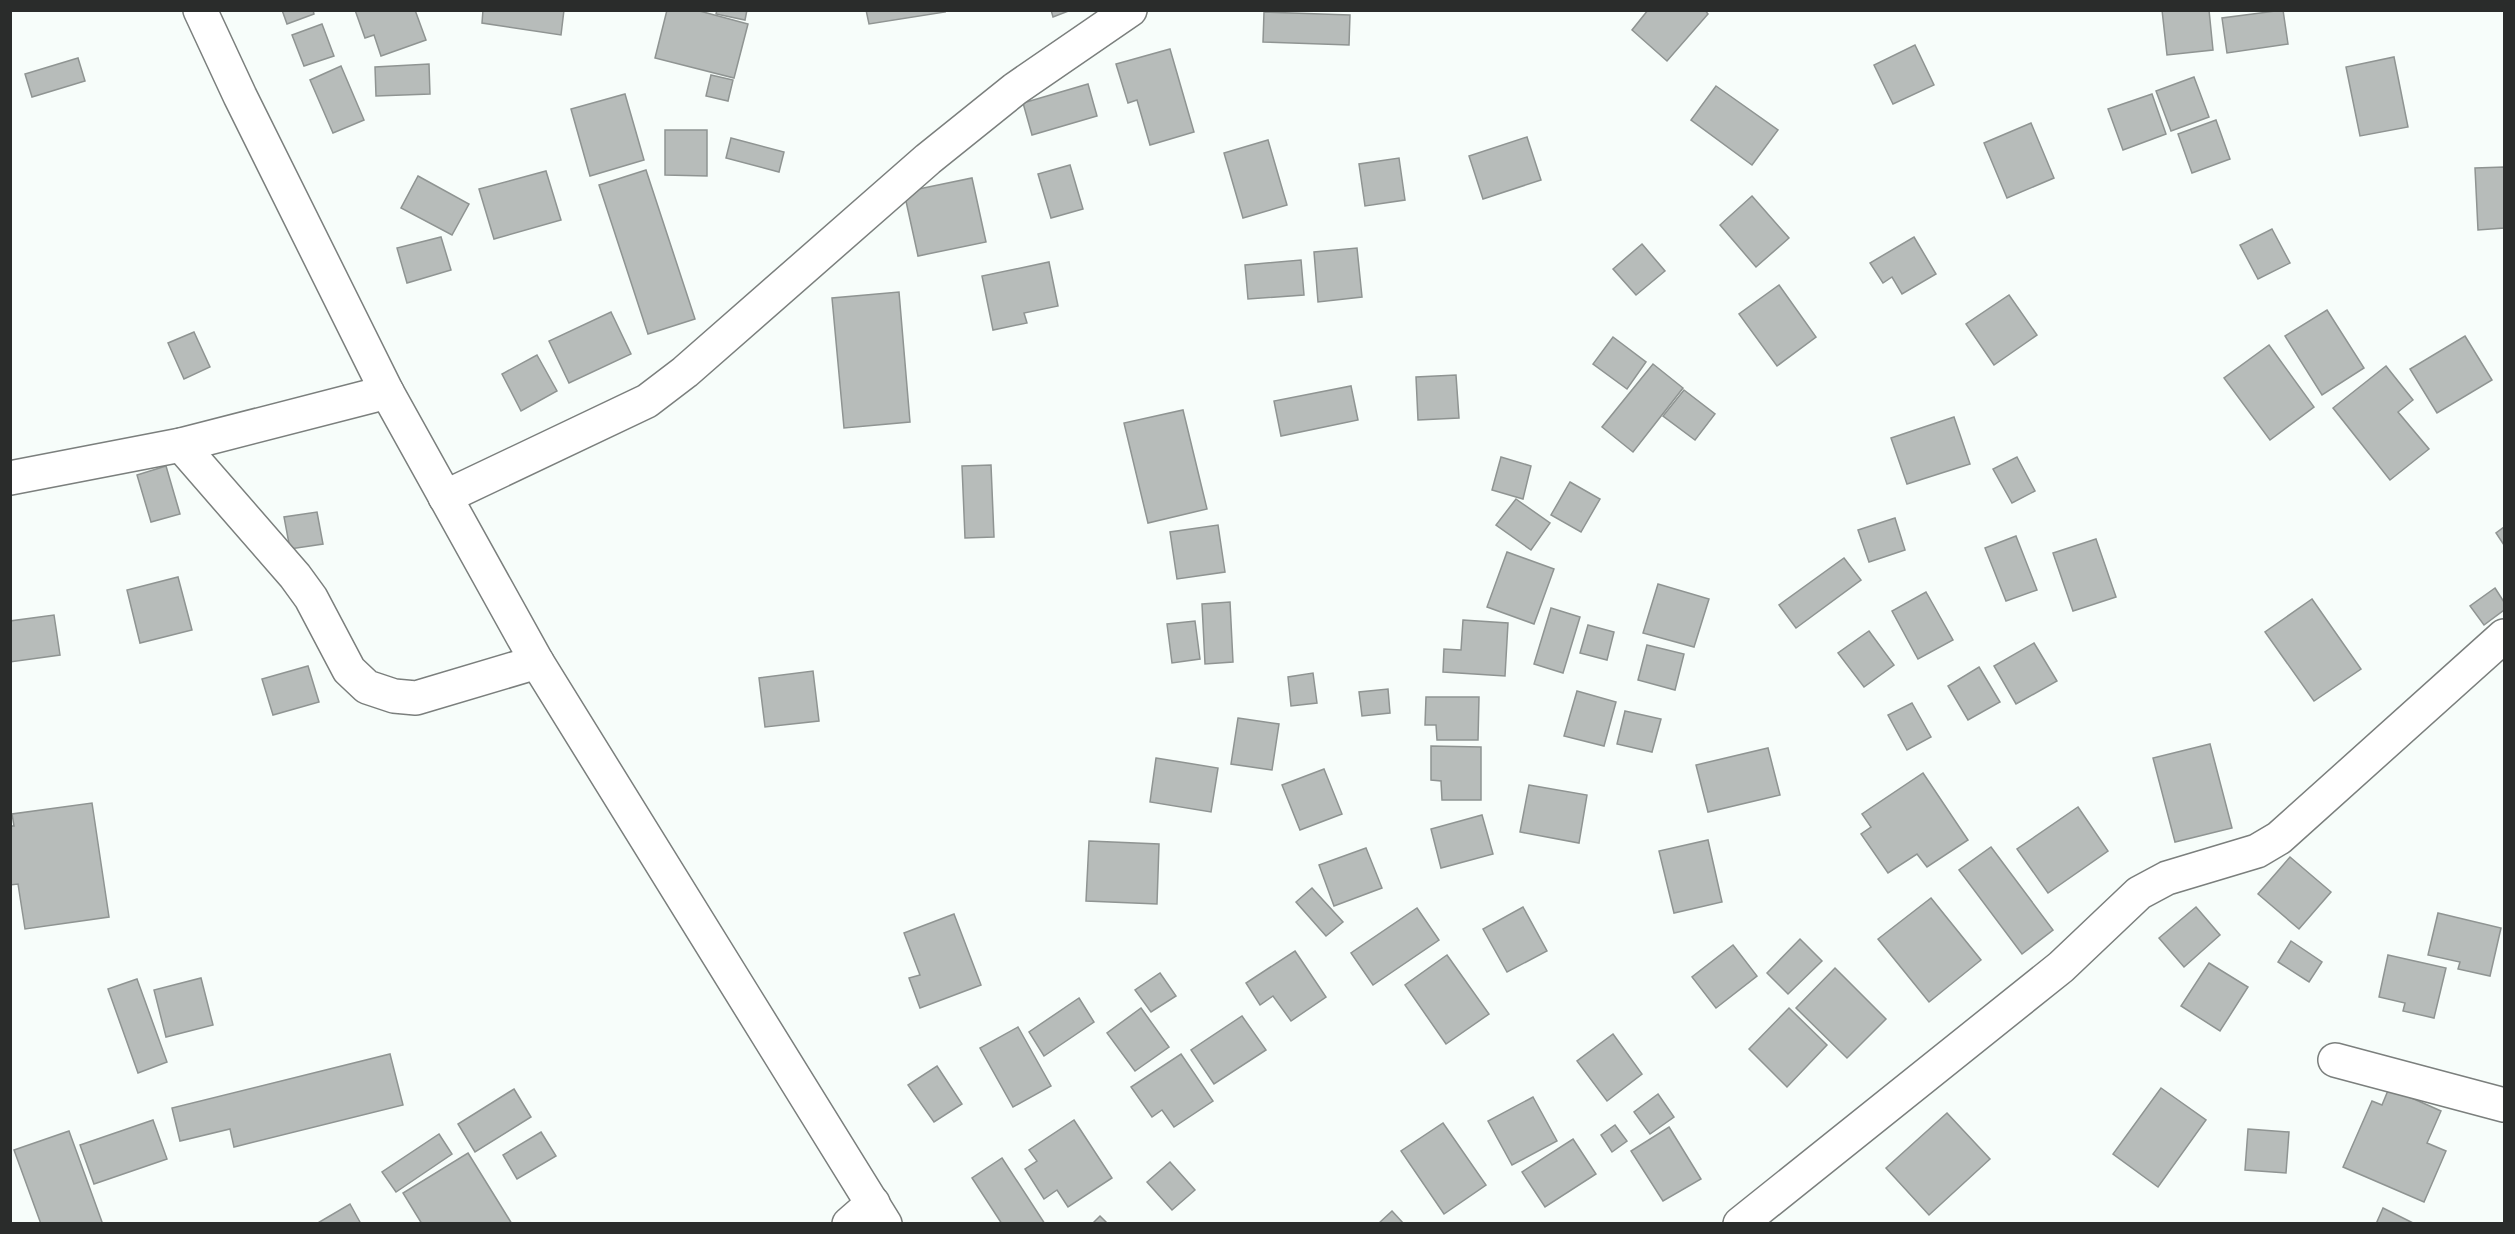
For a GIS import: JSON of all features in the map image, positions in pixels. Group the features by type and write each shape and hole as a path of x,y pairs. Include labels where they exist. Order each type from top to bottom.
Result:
{"main road":[{"path":"200,10 240,96 387,392 445,497 537,662 869,1217"},
{"path":"445,497 647,401 685,372 937,152 1015,89 1130,10"},
{"path":"10,478 182,445 387,392"},
{"path":"182,445 295,576 311,598 349,670 367,687 394,696 416,698 537,662"},
{"path":"1740,1224 2061,967 2139,893 2167,878 2257,851 2279,838 2505,636"},
{"path":"2335,1060 2505,1105"}],"building":[{"path":"282,10 313,10 314,14 287,24"},
{"path":"355,10 415,10 426,40 381,56 374,35 365,38"},
{"path":"483,10 564,10 561,35 482,23"},
{"path":"667,10 696,10 748,24 734,78 655,58"},
{"path":"717,10 747,10 745,20 716,14"},
{"path":"866,10 944,10 945,12 869,24"},
{"path":"1051,10 1071,10 1053,17"},
{"path":"1648,10 1705,10 1708,14 1667,61 1632,30"},
{"path":"2162,10 2209,10 2213,50 2167,55"},
{"path":"2283,10 2288,44 2227,53 2222,18"},
{"path":"1264,12 1350,15 1349,45 1263,42"},
{"path":"322,24 334,56 304,66 292,35"},
{"path":"1915,45 1934,85 1893,104 1874,65"},
{"path":"1170,49 1194,132 1150,145 1137,100 1128,103 1116,64"},
{"path":"2394,57 2408,127 2360,136 2346,67"},
{"path":"78,58 85,81 32,97 25,74"},
{"path":"429,64 430,94 376,96 375,67"},
{"path":"341,66 364,120 333,133 310,80"},
{"path":"711,75 733,80 728,101 706,96"},
{"path":"2194,77 2209,117 2171,131 2156,91"},
{"path":"1088,84 1097,116 1032,135 1023,103"},
{"path":"1716,86 1778,130 1752,165 1691,120"},
{"path":"625,94 644,160 590,176 571,109"},
{"path":"2152,94 2166,134 2123,150 2108,109"},
{"path":"2216,120 2230,159 2192,173 2178,134"},
{"path":"2031,123 2054,178 2007,198 1984,143"},
{"path":"665,130 707,130 707,176 665,175"},
{"path":"1527,137 1541,180 1483,199 1469,156"},
{"path":"731,138 784,152 779,172 726,158"},
{"path":"1268,140 1287,205 1243,218 1224,153"},
{"path":"1399,158 1405,200 1365,206 1359,164"},
{"path":"1070,165 1083,209 1051,218 1038,174"},
{"path":"2504,167 2504,228 2478,230 2475,168"},
{"path":"646,170 695,319 648,334 599,185"},
{"path":"546,171 561,220 494,239 479,189"},
{"path":"418,176 469,204 452,235 401,208"},
{"path":"972,178 986,242 918,256 904,192"},
{"path":"1752,196 1789,238 1756,267 1720,225"},
{"path":"2272,229 2290,263 2258,279 2240,245"},
{"path":"441,237 451,270 407,283 397,248"},
{"path":"1914,237 1936,274 1902,294 1892,277 1883,283 1870,263"},
{"path":"1642,244 1665,271 1636,295 1613,269"},
{"path":"1357,248 1362,297 1318,302 1314,252"},
{"path":"1301,260 1304,295 1248,299 1245,265"},
{"path":"1049,262 1058,306 1024,313 1027,323 993,330 982,276"},
{"path":"1779,285 1816,337 1777,366 1739,314"},
{"path":"899,292 910,422 844,428 832,298"},
{"path":"2009,295 2037,335 1994,365 1966,324"},
{"path":"2327,310 2364,368 2322,395 2285,336"},
{"path":"611,312 631,354 569,383 549,341"},
{"path":"194,332 210,367 184,379 168,343"},
{"path":"2465,336 2492,380 2437,413 2410,369"},
{"path":"1613,337 1646,362 1627,389 1593,364"},
{"path":"2269,345 2314,407 2270,440 2224,378"},
{"path":"537,355 557,391 521,411 502,374"},
{"path":"1653,364 1683,388 1633,452 1602,427"},
{"path":"2386,366 2413,400 2398,412 2429,449 2390,480 2333,408"},
{"path":"1456,375 1459,418 1418,420 1416,377"},
{"path":"1351,386 1358,420 1281,436 1274,401"},
{"path":"1684,390 1715,414 1695,440 1663,416"},
{"path":"1183,410 1207,509 1148,523 1124,423"},
{"path":"1954,417 1970,464 1907,484 1891,438"},
{"path":"1501,457 1531,466 1523,499 1492,490"},
{"path":"2017,457 2035,491 2012,503 1993,469"},
{"path":"991,465 994,537 965,538 962,466"},
{"path":"166,466 180,514 151,522 137,475"},
{"path":"1570,482 1600,499 1581,532 1551,515"},
{"path":"1516,499 1550,523 1531,550 1496,525"},
{"path":"317,512 323,544 290,549 284,517"},
{"path":"1895,518 1905,550 1869,562 1858,530"},
{"path":"1218,525 1225,572 1177,579 1170,532"},
{"path":"2504,527 2504,545 2496,533"},
{"path":"2016,536 2037,590 2006,601 1985,548"},
{"path":"2096,539 2116,597 2073,611 2053,553"},
{"path":"1507,552 1554,569 1534,624 1487,607"},
{"path":"1844,558 1861,580 1796,628 1779,605"},
{"path":"178,577 192,630 140,643 127,590"},
{"path":"1658,584 1709,599 1694,647 1643,633"},
{"path":"2495,588 2504,602 2504,610 2484,625 2470,606"},
{"path":"1926,592 1953,640 1918,659 1892,611"},
{"path":"2312,599 2361,669 2314,701 2265,632"},
{"path":"1230,602 1233,662 1205,664 1202,604"},
{"path":"1551,608 1580,617 1563,673 1534,664"},
{"path":"54,615 60,655 10,662 10,621"},
{"path":"1463,620 1508,623 1505,676 1443,672 1444,649 1461,650"},
{"path":"1195,621 1200,659 1172,663 1167,624"},
{"path":"1588,625 1614,632 1607,660 1580,653"},
{"path":"1869,631 1894,665 1864,687 1838,653"},
{"path":"2034,643 2057,681 2016,704 1994,666"},
{"path":"1647,645 1684,654 1675,690 1638,680"},
{"path":"308,666 319,702 273,715 262,679"},
{"path":"1979,667 2000,702 1968,720 1948,686"},
{"path":"813,671 819,721 765,727 759,678"},
{"path":"1313,673 1317,703 1291,706 1288,677"},
{"path":"1388,689 1390,713 1362,716 1359,692"},
{"path":"1577,691 1616,702 1604,746 1564,736"},
{"path":"1426,697 1479,697 1478,740 1437,740 1436,725 1425,725"},
{"path":"1912,703 1931,737 1907,750 1888,715"},
{"path":"1625,711 1661,719 1652,752 1617,744"},
{"path":"1238,718 1279,724 1272,770 1231,764"},
{"path":"2210,744 2232,828 2175,842 2153,758"},
{"path":"1431,746 1481,747 1481,800 1442,800 1441,781 1431,780"},
{"path":"1768,748 1780,795 1708,812 1696,765"},
{"path":"1156,758 1218,768 1211,812 1150,802"},
{"path":"1324,769 1342,814 1300,830 1282,785"},
{"path":"1923,773 1968,840 1927,867 1917,854 1888,873 1861,834 1871,827 1862,814"},
{"path":"1529,785 1587,795 1579,843 1520,832"},
{"path":"92,803 109,917 25,929 18,884 10,885 10,826 14,826 12,814"},
{"path":"2078,807 2108,851 2048,893 2017,849"},
{"path":"1482,815 1493,854 1441,868 1431,829"},
{"path":"1708,840 1722,902 1674,913 1659,851"},
{"path":"1089,841 1159,844 1157,904 1086,901"},
{"path":"1991,847 2053,930 2022,954 1959,870"},
{"path":"1366,848 1382,888 1334,906 1319,865"},
{"path":"2290,857 2331,892 2299,929 2258,894"},
{"path":"1312,888 1343,922 1326,936 1296,902"},
{"path":"1931,898 1981,960 1929,1002 1878,939"},
{"path":"1523,907 1547,951 1507,972 1483,929"},
{"path":"2196,907 2220,935 2184,967 2159,938"},
{"path":"1417,908 1439,940 1373,985 1351,953"},
{"path":"2438,913 2501,928 2490,976 2458,969 2460,962 2428,955"},
{"path":"954,914 981,985 920,1008 909,978 920,975 904,933"},
{"path":"1800,939 1822,961 1788,994 1767,973"},
{"path":"2291,941 2322,962 2309,982 2278,962"},
{"path":"1733,945 1757,976 1716,1008 1692,977"},
{"path":"1295,951 1326,997 1291,1021 1273,996 1260,1005 1246,983"},
{"path":"1447,955 1489,1014 1446,1044 1405,985"},
{"path":"2388,955 2446,968 2434,1018 2403,1011 2405,1003 2379,997"},
{"path":"2209,963 2248,987 2220,1031 2181,1006"},
{"path":"1835,968 1886,1019 1847,1058 1796,1008"},
{"path":"1160,973 1176,996 1151,1012 1135,990"},
{"path":"201,978 213,1025 166,1037 154,990"},
{"path":"137,979 167,1062 138,1073 108,989"},
{"path":"1079,998 1094,1022 1044,1056 1029,1032"},
{"path":"1141,1008 1169,1047 1135,1071 1107,1033"},
{"path":"1789,1008 1827,1045 1787,1087 1749,1049"},
{"path":"1242,1016 1266,1050 1214,1084 1191,1050"},
{"path":"1018,1027 1051,1086 1013,1107 980,1048"},
{"path":"1613,1034 1642,1074 1607,1101 1577,1061"},
{"path":"390,1054 403,1105 234,1147 230,1129 180,1141 172,1108"},
{"path":"1181,1054 1213,1101 1174,1127 1162,1110 1152,1117 1131,1087"},
{"path":"937,1066 962,1104 934,1122 908,1085"},
{"path":"2161,1088 2206,1120 2158,1187 2113,1154"},
{"path":"2389,1088 2441,1111 2427,1143 2446,1151 2424,1202 2343,1167 2372,1101 2382,1105"},
{"path":"514,1089 531,1117 475,1152 458,1124"},
{"path":"1658,1094 1674,1117 1650,1134 1634,1112"},
{"path":"1533,1097 1557,1141 1512,1165 1488,1121"},
{"path":"1947,1113 1990,1159 1929,1215 1886,1168"},
{"path":"153,1120 167,1159 94,1184 80,1145"},
{"path":"1074,1120 1112,1178 1068,1207 1057,1190 1044,1199 1025,1169 1037,1161 1029,1150"},
{"path":"1443,1123 1486,1185 1444,1214 1401,1151"},
{"path":"1615,1125 1627,1141 1612,1152 1601,1135"},
{"path":"1669,1127 1701,1179 1663,1201 1631,1151"},
{"path":"2248,1129 2289,1132 2286,1173 2245,1170"},
{"path":"69,1131 102,1222 99,1224 41,1224 14,1150"},
{"path":"541,1132 556,1156 517,1179 503,1155"},
{"path":"439,1134 452,1154 396,1192 382,1172"},
{"path":"1573,1139 1596,1174 1545,1207 1522,1172"},
{"path":"468,1153 512,1224 422,1224 403,1193"},
{"path":"1002,1158 1045,1224 1002,1224 972,1178"},
{"path":"1170,1162 1195,1190 1172,1210 1147,1182"},
{"path":"350,1204 361,1224 316,1224"},
{"path":"2383,1208 2415,1224 2376,1224"},
{"path":"1392,1211 1404,1224 1378,1224"},
{"path":"1100,1216 1108,1224 1092,1224"}]}
